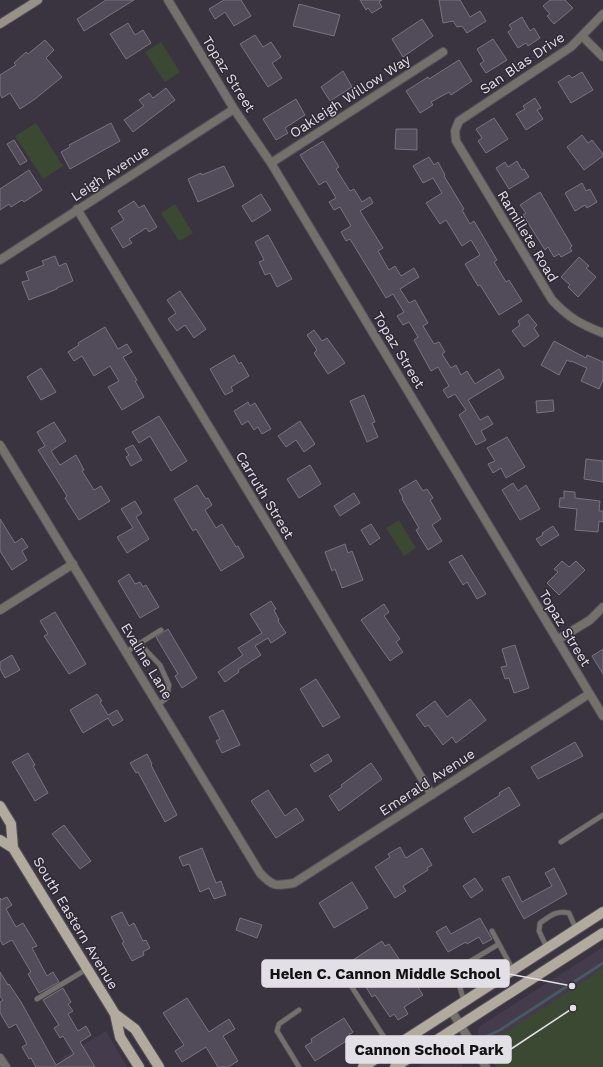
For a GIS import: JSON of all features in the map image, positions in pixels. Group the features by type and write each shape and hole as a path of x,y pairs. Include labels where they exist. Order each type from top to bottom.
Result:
{"main road":[{"path":"0,24 38,0"},
{"name":"South Eastern Avenue","path":"0,806 12,824 13,848"},
{"name":"South Eastern Avenue","path":"0,840 13,848 115,1014 120,1037 139,1067"},
{"path":"363,1067 603,912"},
{"path":"395,1067 603,933"},
{"name":"South Eastern Avenue","path":"115,1014 135,1029 159,1067"},
{"path":"418,1032 426,1047"}],"street":[{"name":"Topaz Street","path":"168,0 234,109 271,163 603,716"},
{"name":"San Blas Drive","path":"455,131 459,121 571,48 603,14"},
{"path":"582,36 603,57"},
{"name":"Oakleigh Willow Way","path":"271,163 443,52"},
{"name":"Leigh Avenue","path":"0,260 234,109"},
{"name":"Ramillete Road","path":"455,131 456,141 552,300 565,313 583,325 603,333"},
{"name":"Carruth Street","path":"77,209 432,795"},
{"name":"Evaline Lane","path":"0,445 260,873 268,882 277,886"},
{"path":"0,610 73,564"},
{"path":"557,640 590,620 603,607"},
{"name":"Emerald Avenue","path":"277,886 294,883 589,694"},
{"path":"452,1010 486,1067"},
{"path":"0,1058 6,1067"}],"lane":[{"path":"126,652 160,630"},
{"path":"140,644 160,664 169,685 167,698 158,705"},
{"path":"561,842 603,815"},
{"path":"547,948 539,930 540,923 552,915 560,911 568,913 576,929"},
{"path":"492,931 513,970"},
{"path":"464,1002 457,976 461,968 499,944"},
{"path":"339,967 392,1049"},
{"path":"37,999 87,969"},
{"path":"299,1010 279,1024 277,1031 299,1067"}],"shaded area":[{"path":"603,947 603,1067 496,1067 478,1037 478,1030 480,1026"},
{"path":"106,1031 127,1067 67,1067 62,1058"},
{"path":"443,1050 452,1065 459,1060 463,1067 418,1067"}],"green space":[{"path":"161,42 180,72 165,82 145,52"},
{"path":"36,123 63,166 43,179 15,136"},
{"path":"175,204 193,233 179,241 161,213"},
{"path":"399,520 416,548 404,556 386,528"},
{"path":"603,969 603,1067 496,1067 483,1047"}],"building":[{"path":"106,0 134,0 84,31 77,19"},
{"path":"224,0 241,0 251,16 234,26 225,12 215,19 209,9"},
{"path":"360,0 382,0 379,2 382,7 372,13 368,8 366,10"},
{"path":"439,0 460,0 470,17 480,11 486,21 467,33 462,26 457,27 453,21 443,23"},
{"path":"550,0 565,0 573,8 554,24 547,16 550,14 543,6"},
{"path":"299,4 340,15 334,36 293,26"},
{"path":"522,17 530,31 534,28 540,38 528,46 526,43 518,48 508,32 512,29 509,25"},
{"path":"422,19 433,36 403,57 392,39"},
{"path":"128,23 135,35 143,30 151,43 126,59 110,34"},
{"path":"255,35 263,47 271,42 281,57 272,63 282,78 268,87 240,44"},
{"path":"493,39 507,60 486,73 480,64 484,61 477,49"},
{"path":"45,40 54,50 46,58 62,77 20,109 10,93 2,98 0,94 0,75 16,65 14,63 26,52 28,54"},
{"path":"459,60 472,81 451,95 449,92 431,102 433,105 420,113 406,91 428,77 429,79"},
{"path":"343,71 352,87 330,101 321,87"},
{"path":"582,72 593,90 571,103 558,82 569,75 572,78"},
{"path":"166,88 175,100 133,132 124,120 144,106 139,100 149,93 153,98"},
{"path":"535,98 541,108 537,110 543,119 526,130 516,114 525,109 523,106"},
{"path":"296,99 305,115 285,128 288,133 276,140 263,119"},
{"path":"494,118 508,139 486,153 478,141 482,138 476,129"},
{"path":"111,123 120,141 70,169 61,152 70,147 69,145"},
{"path":"396,129 417,129 417,150 395,149"},
{"path":"582,135 588,143 592,140 603,154 603,156 584,170 567,147"},
{"path":"14,140 27,161 20,165 7,144"},
{"path":"323,141 339,167 336,169 350,191 354,189 362,202 370,197 373,203 360,211 383,248 378,251 389,270 395,266 401,276 414,268 419,277 400,289 409,303 415,300 428,323 423,326 434,344 439,342 445,352 442,354 451,368 456,365 461,375 467,371 475,384 499,369 504,378 468,400 480,420 488,416 493,424 481,431 486,440 476,445 459,415 466,410 455,394 448,398 443,390 449,386 438,367 431,371 414,340 418,337 409,322 403,325 397,316 404,312 393,294 386,298 350,239 346,241 341,232 351,226 340,207 334,210 329,202 336,198 326,181 319,185 300,155"},
{"path":"429,157 434,165 438,162 445,175 444,176 464,209 462,210 470,224 474,221 497,260 494,262 506,282 509,280 522,301 499,315 480,285 478,286 465,264 480,255 471,240 462,246 446,220 440,224 426,203 442,193 433,178 423,183 413,166"},
{"path":"517,161 522,170 524,169 529,177 509,189 496,168 505,162 508,167"},
{"path":"224,166 234,186 198,202 188,179 201,173 202,175"},
{"path":"29,170 42,190 24,202 22,200 11,207 9,204 0,210 0,189"},
{"path":"582,183 586,191 590,189 597,202 587,208 585,205 575,211 565,193"},
{"path":"540,192 572,246 570,248 572,251 561,257 559,254 554,257 548,247 545,250 523,215 526,213 520,205"},
{"path":"261,194 271,210 252,222 242,206"},
{"path":"134,201 139,208 144,205 157,227 149,232 146,228 129,239 132,243 123,248 111,228 124,220 118,211"},
{"path":"268,235 292,279 277,287 270,273 265,275 259,262 264,260 255,242"},
{"path":"55,256 59,266 66,263 73,281 29,300 22,282 29,280 26,272 44,265 42,261"},
{"path":"579,257 589,266 586,268 596,277 578,297 568,287 570,285 561,277"},
{"path":"180,291 206,329 194,338 185,325 177,331 168,319 176,313 167,300"},
{"path":"528,314 537,325 534,328 539,336 524,347 512,331 520,325 518,321"},
{"path":"105,327 118,349 127,344 132,352 123,357 137,380 135,381 144,397 122,410 108,387 119,381 110,366 94,376 82,356 74,361 68,352 79,345 78,343"},
{"path":"314,330 322,341 327,338 345,363 328,374 314,353 317,350 307,335"},
{"path":"554,341 586,358 587,355 603,362 603,380 599,389 581,381 587,368 571,361 567,360 559,375 541,365"},
{"path":"234,355 239,364 241,362 249,376 231,387 233,391 225,395 210,369"},
{"path":"41,368 56,392 41,400 27,377"},
{"path":"364,395 375,422 372,423 378,437 367,442 350,401"},
{"path":"553,400 554,411 537,413 536,401"},
{"path":"248,402 250,406 255,403 271,429 262,434 258,427 254,430 248,421 242,425 234,411"},
{"path":"159,416 187,461 171,471 150,436 139,443 132,432"},
{"path":"300,421 315,444 304,452 296,440 286,447 278,436"},
{"path":"54,422 66,441 51,451 60,465 76,455 84,470 82,471 94,490 101,486 110,501 79,520 65,498 67,496 38,450 45,446 37,432"},
{"path":"507,437 525,467 506,478 501,468 493,473 488,464 495,461 487,448"},
{"path":"133,445 142,460 131,466 126,457 129,455 125,449"},
{"path":"586,459 603,461 603,482 584,479"},
{"path":"310,465 321,484 299,498 287,479"},
{"path":"416,480 423,491 427,489 433,498 430,500 441,519 432,525 442,541 428,550 416,530 419,528 402,499 403,498 399,490"},
{"path":"513,483 518,491 526,485 540,509 520,520 502,490"},
{"path":"197,485 212,505 205,510 216,528 222,524 244,557 221,571 196,529 193,531 174,499"},
{"path":"564,491 575,492 575,498 600,501 599,511 603,511 603,522 599,521 598,532 575,530 577,509 559,507 560,498 564,498"},
{"path":"354,493 360,503 340,516 334,506"},
{"path":"135,501 142,513 136,517 149,539 127,553 117,537 133,528 121,509"},
{"path":"0,519 15,543 22,538 28,547 22,551 27,560 12,570 0,551"},
{"path":"371,524 380,538 370,545 361,530"},
{"path":"553,526 559,535 541,546 536,539"},
{"path":"345,544 348,553 352,551 363,580 342,588 335,569 332,571 325,552"},
{"path":"462,555 486,594 477,599 467,582 463,585 449,562"},
{"path":"562,561 569,567 576,561 585,570 559,595 547,583 558,572 554,569"},
{"path":"129,574 135,584 140,582 143,587 146,585 159,607 140,618 118,581"},
{"path":"271,601 276,609 274,610 279,620 278,621 286,633 271,643 268,638 255,646 261,655 238,670 239,672 225,682 218,672 243,655 238,648 262,633 250,614"},
{"path":"384,604 389,612 384,616 400,639 396,642 403,652 390,661 361,620"},
{"path":"55,612 86,664 69,674 44,636 48,634 40,621"},
{"path":"168,629 197,678 182,688 175,676 178,674 156,637"},
{"path":"515,645 529,688 514,693 509,678 505,679 501,667 507,666 502,649"},
{"path":"603,649 603,674 592,656"},
{"path":"12,655 20,670 5,678 0,669 0,662"},
{"path":"316,679 340,717 323,727 300,689"},
{"path":"97,694 108,715 117,710 123,720 113,726 108,718 83,733 70,710"},
{"path":"470,699 486,720 456,743 452,737 443,745 428,725 425,727 416,715 435,701 447,717"},
{"path":"223,710 240,745 222,753 216,741 220,739 209,717"},
{"path":"575,742 583,756 538,779 531,767"},
{"path":"28,753 35,765 33,766 48,793 35,801 12,762"},
{"path":"147,754 152,764 151,765 177,815 165,822 138,772 136,773 130,763"},
{"path":"328,754 332,761 315,772 310,765"},
{"path":"371,763 382,779 339,811 329,796 342,787 341,785"},
{"path":"509,787 520,805 473,833 464,818 500,795 499,793"},
{"path":"268,790 285,816 296,808 304,820 276,838 251,801"},
{"path":"64,825 91,861 80,869 52,834"},
{"path":"400,847 406,858 422,848 432,865 427,868 428,870 403,886 406,891 395,898 375,867 390,857 388,854"},
{"path":"202,848 216,883 221,881 226,895 214,899 209,888 200,892 189,864 183,866 179,857"},
{"path":"554,868 567,894 524,919 502,879 509,876 522,902 552,886 545,873"},
{"path":"475,878 483,890 471,898 463,886"},
{"path":"352,882 368,908 334,928 319,903"},
{"path":"7,897 12,905 6,909 16,927 23,923 37,946 32,948 47,976 53,972 59,982 39,993 28,974 31,972 12,940 3,945 0,940 0,898 1,900"},
{"path":"122,912 129,926 134,923 143,941 146,940 150,948 143,952 144,955 132,961 122,943 124,942 111,917"},
{"path":"240,918 262,925 257,938 236,930"},
{"path":"480,918 492,939 483,944 479,937 448,952 436,932 446,926 451,934"},
{"path":"382,941 385,946 389,944 423,995 404,1007 408,1014 398,1020 394,1014 390,1017 375,995 372,997 366,987 369,985 353,960"},
{"path":"0,972 21,1002 56,1065 74,1054 63,1036 60,1038 54,1028 59,1025 43,1000 63,988 71,1002 68,1004 73,1011 68,1014 78,1031 86,1026 91,1035 80,1042 95,1067 36,1067 22,1047 27,1044 16,1024 9,1028 0,1013 0,1002 3,1000 0,996"},
{"path":"187,998 209,1032 229,1019 235,1029 223,1036 238,1061 228,1067 218,1067 206,1047 182,1062 175,1051 184,1045 163,1013"},
{"path":"344,1018 353,1032 349,1035 351,1038 315,1061 305,1046 312,1042 311,1039"}],"waterway":[{"path":"481,1039 500,1030 603,963"}],"place":[{"name":"Helen C. Cannon Middle School","path":"572,986"},
{"name":"Cannon School Park","path":"573,1008"}]}
